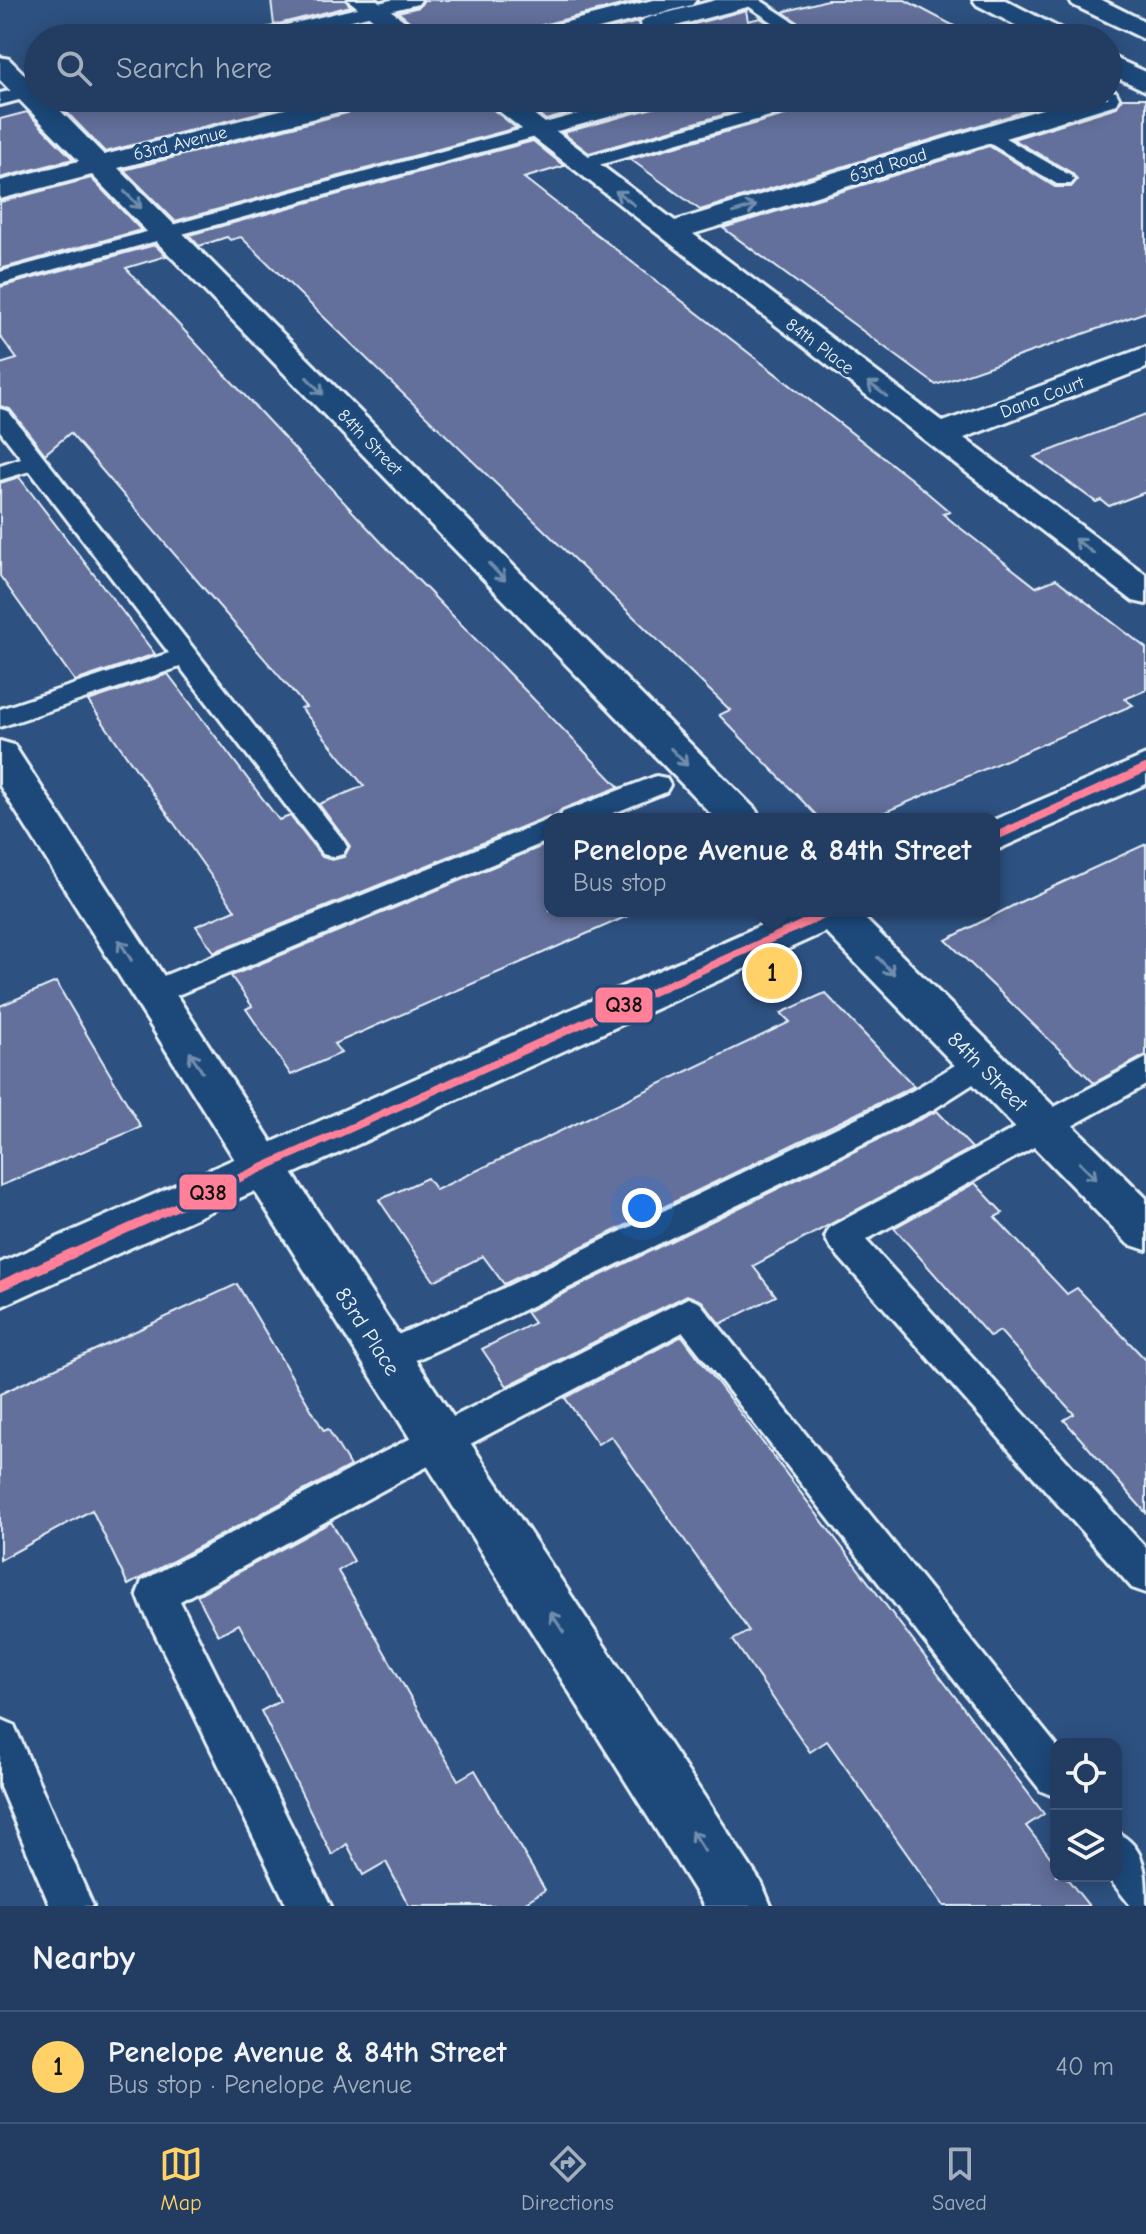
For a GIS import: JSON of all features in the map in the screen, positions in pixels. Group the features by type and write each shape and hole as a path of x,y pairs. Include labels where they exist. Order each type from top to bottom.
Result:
{"street":[{"path":"588,24 683,0"},
{"path":"652,24 747,0"},
{"path":"986,0 1033,24"},
{"path":"1082,0 1146,32"},
{"path":"368,5 394,24"},
{"name":"84th Street","path":"0,65 22,94"},
{"path":"1122,71 1146,84"},
{"name":"63rd Road","path":"1122,93 1146,84"},
{"name":"84th Street","path":"42,112 92,158 734,813"},
{"name":"63rd Avenue","path":"0,190 92,158 251,112"},
{"name":"63rd Avenue","path":"0,174 92,158 297,112"},
{"name":"84th Place","path":"513,112 1146,593"},
{"name":"63rd Road","path":"670,232 1061,112"},
{"name":"Dana Court","path":"938,436 1146,357"},
{"name":"83rd Place","path":"0,754 263,1168 740,1906"},
{"path":"1000,834 1146,768"},
{"path":"0,1286 818,917"},
{"name":"84th Street","path":"837,917 1146,1230"}],"lane":[{"path":"303,24 368,5 412,0"},
{"path":"747,0 786,24"},
{"path":"0,278 608,112"},
{"path":"581,164 764,112"},
{"path":"988,134 1064,180"},
{"path":"0,416 333,847"},
{"path":"0,473 35,461"},
{"path":"0,718 185,656"},
{"path":"588,813 656,785"},
{"path":"152,993 544,831"},
{"path":"385,1357 508,1302 923,1100 981,1064"},
{"path":"1146,1070 842,1237 1146,1575"},
{"path":"310,1906 156,1594 688,1313 1050,1769"},
{"path":"0,1739 72,1906"},
{"path":"1122,1861 1146,1891"}],"building":[{"path":"271,0 345,0 351,6 278,24 274,24"},
{"path":"424,0 641,0 547,24 413,24 398,12 419,7"},
{"path":"827,0 905,0 950,24 801,24 783,12"},
{"path":"746,10 748,21 760,18 770,24 694,24"},
{"path":"368,19 374,24 347,24"},
{"path":"1122,98 1146,98 1146,312 936,385 723,228 989,146 1055,187 1071,187 1077,180 1072,173 1013,139 1101,112 1122,112"},
{"path":"27,112 73,159 0,178 0,119"},
{"path":"67,112 261,112 105,152"},
{"path":"351,112 496,112 516,128 175,221 124,170"},
{"path":"535,112 575,112 546,120"},
{"path":"639,112 733,112 589,153 563,133"},
{"path":"795,112 1022,112 700,210 630,159"},
{"path":"533,141 564,166 524,178 911,479 950,512 943,514 1036,587 1056,579 1146,648 1146,690 1125,699 1133,705 883,813 814,813 719,715 730,710 241,237 230,240 227,237 199,246 189,235"},
{"path":"91,178 141,230 0,269 0,202"},
{"path":"155,245 166,256 126,268 382,543 619,787 558,813 544,813 544,818 214,952 196,926 235,910 88,701 168,674 279,820 290,816 322,857 332,860 344,857 350,846 319,804 364,786 301,708 306,707 70,433 45,454 10,409 0,406 0,364 17,359 0,336 0,287"},
{"path":"1146,414 1146,492 1109,506 1101,500 1096,502 1034,457"},
{"path":"19,477 155,654 75,681 0,576 0,483"},
{"path":"1146,844 1146,1055 1094,1083 946,940 991,917 1000,917 1000,912"},
{"path":"544,846 544,917 625,917 334,1044 341,1053 291,1075 246,1009 252,1006 231,976"},
{"path":"56,982 141,1127 0,1186 0,1006"},
{"path":"825,993 914,1086 504,1284 483,1256 434,1281 379,1200 427,1178 436,1190 790,1022 781,1013"},
{"path":"937,1111 972,1148 753,1266 776,1296 720,1324 702,1301 687,1295 507,1386 482,1349 534,1323 526,1312"},
{"path":"975,1183 1003,1213 995,1217 1067,1294 1077,1288 1146,1360 1146,1513 1064,1420 1074,1414 1000,1331 990,1337 894,1228"},
{"path":"237,1284 324,1431 328,1429 350,1466 128,1585 92,1510 0,1560 0,1394"},
{"path":"682,1336 1044,1814 1026,1826 1050,1856 1050,1882 1070,1882 1089,1906 944,1906 827,1741 810,1752 733,1640 749,1631 611,1436 598,1444 565,1398"},
{"path":"331,1522 354,1561 338,1571 458,1780 475,1770 545,1890 519,1906 409,1906 386,1862 363,1875 347,1844 332,1855 261,1711 280,1701 239,1624 218,1635 197,1595"}],"transit line":[{"name":"Q38","path":"1000,834 1146,768"},
{"name":"Q38","path":"0,1286 819,917"}],"place":[{"name":"Penelope Avenue & 84th Street","path":"772,973"}]}
